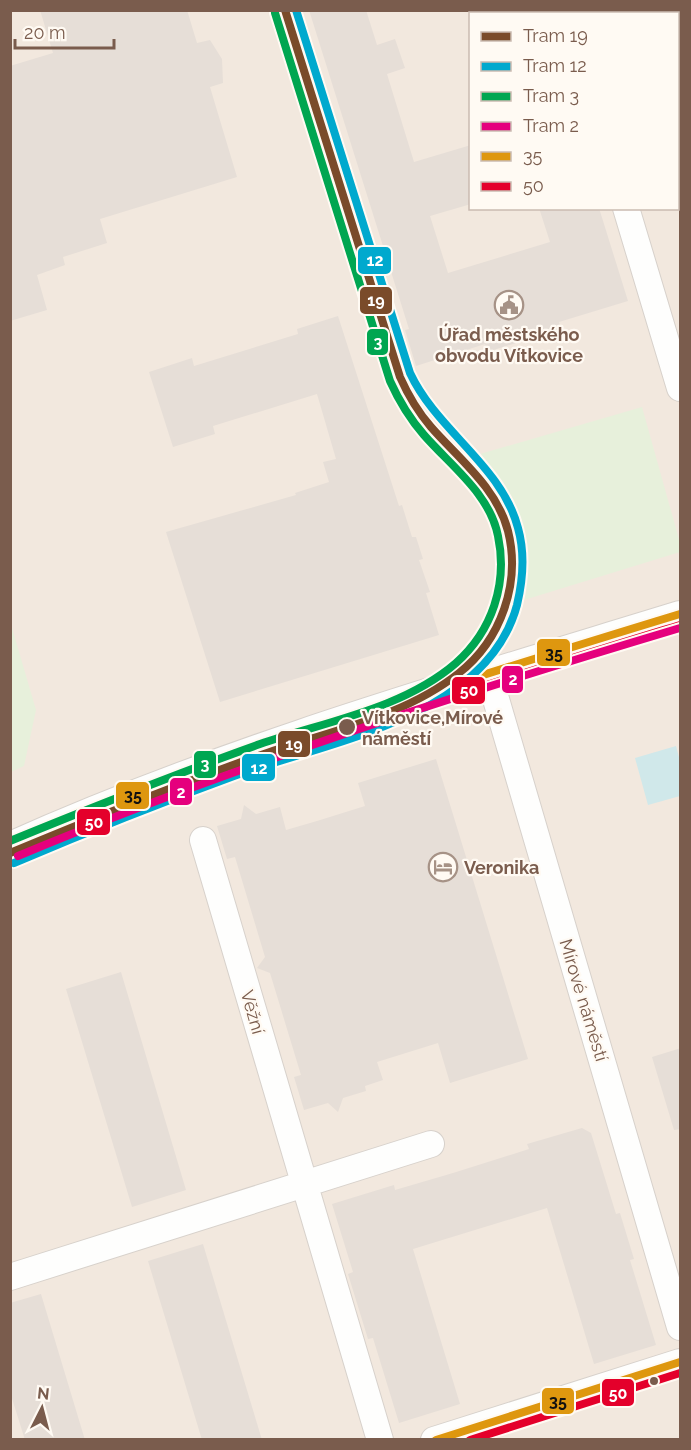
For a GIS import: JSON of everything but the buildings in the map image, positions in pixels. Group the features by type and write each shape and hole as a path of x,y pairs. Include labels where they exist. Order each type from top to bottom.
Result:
{"street":[{"path":"627,210 681,388"},
{"path":"10,845 232,757 488,672 681,614"},
{"name":"Mírové náměstí","path":"488,672 681,1327"},
{"name":"Věžní","path":"203,840 380,1440"},
{"path":"10,1277 432,1144"},
{"path":"435,1440 681,1362"}],"shaded area":[{"path":"11,11 680,11 680,1439 11,1439"}],"green space":[{"path":"642,407 680,543 680,552 524,600 528,563 520,517 507,491 480,454"},
{"path":"10,621 36,710 24,766 11,772"}],"water":[{"path":"676,746 680,761 680,796 648,805 635,758"}],"tram line":[{"name":"19","path":"10,853 200,777 365,721 414,701 459,673 474,660 486,644 504,609 512,570 508,531 503,515 476,475 422,415 400,377 285,10"},
{"name":"12","path":"14,863 206,786 400,720 439,700 473,674 500,643 517,605 521,586 522,557 518,528 510,506 484,467 436,413 410,373 296,10"},
{"name":"3","path":"10,841 229,755 362,712 412,692 435,679 469,650 488,621 494,606 501,572 501,554 494,521 468,481 414,423 390,381 275,13"},
{"name":"2","path":"18,856 181,792 346,733 680,628"}],"transit line":[{"name":"35","path":"10,845 175,779 342,720 680,614"},
{"name":"50","path":"14,855 178,790 344,731 680,625"},
{"name":"35","path":"436,1440 680,1362"},
{"name":"50","path":"470,1440 680,1373"}],"place":[{"name":"Úřad městského obvodu Vítkovice","path":"509,305"},
{"name":"Vítkovice,Mírové náměstí","path":"347,727"},
{"name":"Veronika","path":"443,867"}]}
